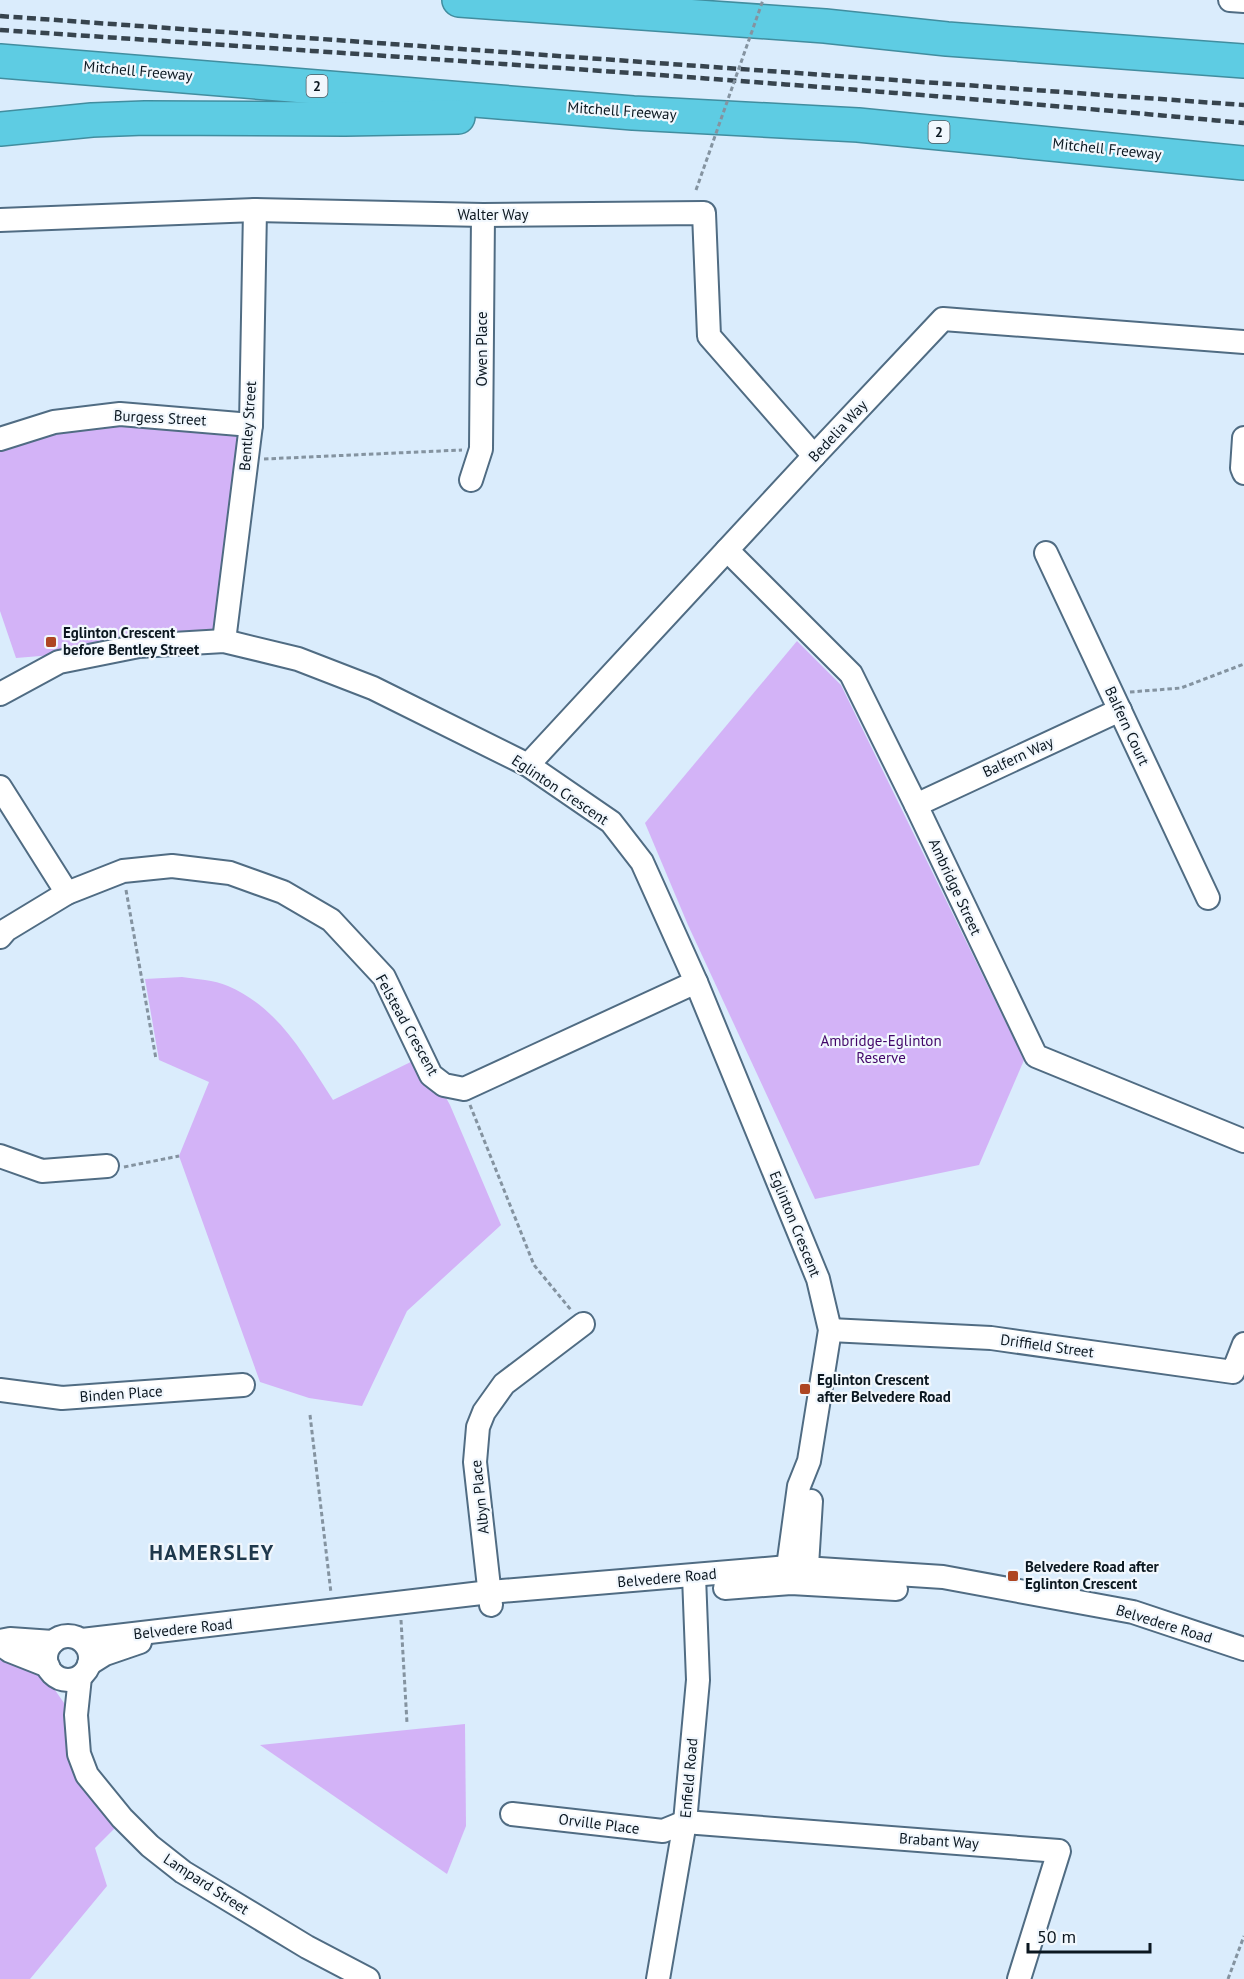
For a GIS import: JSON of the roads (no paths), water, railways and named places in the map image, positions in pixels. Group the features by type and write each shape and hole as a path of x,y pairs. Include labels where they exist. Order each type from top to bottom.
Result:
{"highway":[{"path":"459,0 825,26 947,39 1244,61"},
{"name":"Mitchell Freeway","path":"0,61 633,113 869,126 1244,163"},
{"path":"0,129 145,117 345,119 633,113"}],"street":[{"path":"1230,0 1244,1"},
{"name":"Walter Way","path":"0,220 255,210 483,215 704,213 709,336 814,456"},
{"name":"Bentley Street","path":"224,641 251,425 255,210"},
{"name":"Owen Place","path":"471,480 481,449 483,215"},
{"name":"Bedelia Way","path":"528,765 944,319 1244,342"},
{"name":"Burgess Street","path":"0,439 54,422 120,414 251,425"},
{"path":"1244,438 1242,468 1244,473"},
{"name":"Ambridge Street","path":"727,550 851,674 1036,1056 1244,1141"},
{"name":"Balfern Court","path":"1046,554 1208,898"},
{"name":"Eglinton Crescent","path":"0,694 59,662 140,646 224,641 298,660 373,688 528,765 611,822 642,862 696,982 818,1279 830,1330 809,1461 799,1486 798,1575"},
{"name":"Balfern Way","path":"916,805 1116,702"},
{"path":"0,787 67,892"},
{"name":"Felstead Crescent","path":"0,937 6,930 67,892 123,871 172,866 230,873 283,892 331,920 384,977 431,1075 444,1085 464,1089 696,982"},
{"path":"0,1156 42,1171 107,1166"},
{"name":"Albyn Place","path":"491,1600 475,1462 478,1427 484,1412 504,1384 583,1324"},
{"name":"Driffield Street","path":"830,1330 991,1338 1233,1372 1244,1344"},
{"name":"Binden Place","path":"0,1390 62,1398 243,1385"},
{"name":"Belvedere Road","path":"82,1640 333,1612 798,1575 943,1577 1133,1612 1244,1649"},
{"name":"Belvedere Road","path":"798,1575 1038,1604 1131,1624 1244,1665"},
{"name":"Enfield Road","path":"658,1979 685,1822 698,1680 694,1583"},
{"name":"Belvedere Road","path":"85,1670 105,1654 134,1643 401,1617 491,1600"},
{"path":"67,1636 75,1636 82,1640 88,1647 85,1670 72,1679 63,1679 51,1670 10,1651 0,1643 10,1639 53,1642 67,1636"},
{"path":"51,1670 47,1653 53,1642"},
{"name":"Lampard Street","path":"51,1670 76,1715"},
{"name":"Lampard Street","path":"85,1670 76,1715 79,1754 87,1775 122,1818 150,1846 183,1872 307,1947 368,1979"},
{"name":"Orville Place","path":"512,1814 663,1831 685,1822"},
{"name":"Brabant Way","path":"685,1822 1059,1851 1020,1979"}],"railway":[{"path":"0,16 1244,105"},
{"path":"0,30 778,84 1244,123"}],"place":[{"name":"Eglinton Crescent before Bentley Street","path":"51,642"},
{"name":"Eglinton Crescent after Belvedere Road","path":"805,1389"},
{"name":"Belvedere Road after Eglinton Crescent","path":"1013,1576"}],"district":[{"name":"HAMERSLEY","path":"212,1553"}],"park label":[{"name":"Ambridge-Eglinton Reserve","path":"881,1050"}]}
